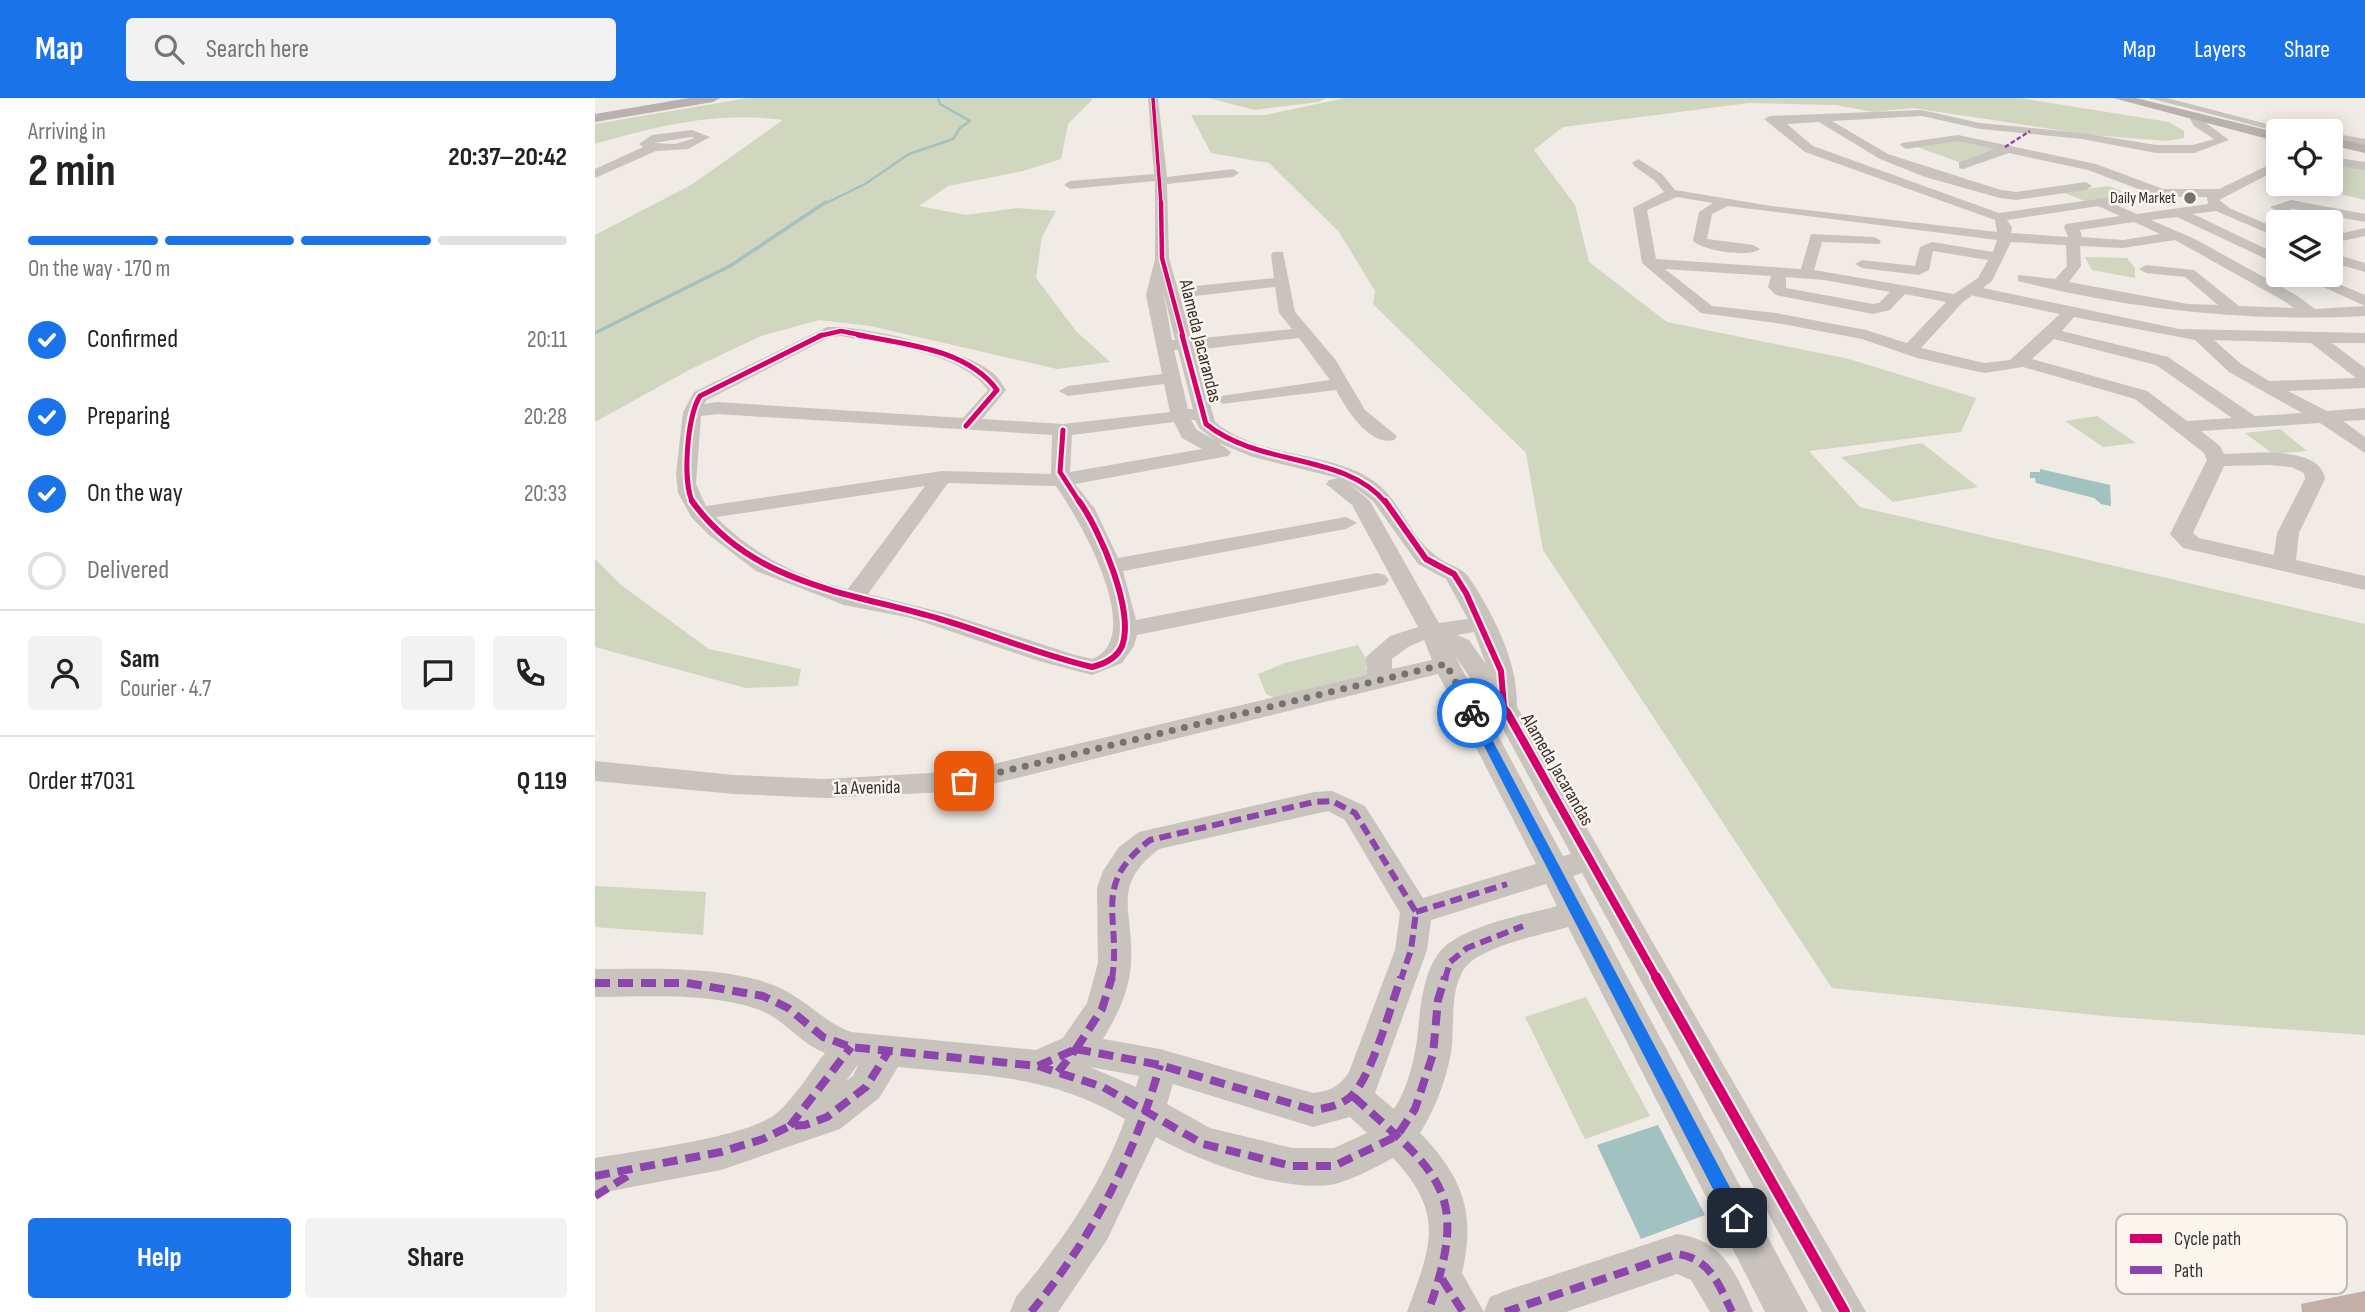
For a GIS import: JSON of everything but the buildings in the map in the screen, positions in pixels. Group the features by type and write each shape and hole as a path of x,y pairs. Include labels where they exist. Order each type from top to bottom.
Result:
{"main road":[{"path":"595,116 696,98"},
{"path":"595,116 713,98"},
{"path":"2126,99 2266,133"},
{"path":"2126,99 2266,133"},
{"path":"2343,145 2360,154"}],"street":[{"path":"2154,98 2266,126"},
{"path":"1152,102 1161,179 1162,258"},
{"path":"1759,117 1777,121 1922,113 1980,126 2082,136 2168,150 2203,148 2223,140 2198,124 2194,117"},
{"path":"2194,117 2209,125 2266,142"},
{"path":"1860,118 1880,132"},
{"path":"1822,119 1850,141 1888,160 2005,195 2086,186 2030,167 2082,136"},
{"path":"1777,121 1809,149 1998,217 2163,193"},
{"path":"1917,127 1954,121"},
{"path":"1958,138 1980,126"},
{"path":"1963,165 2007,148 2030,131"},
{"path":"1936,157 1901,143 1958,138 2105,170 2163,193 2219,200 2266,229"},
{"path":"595,174 653,148"},
{"path":"1854,167 1923,153"},
{"path":"1949,161 1984,171"},
{"path":"1638,163 1658,177 1671,193"},
{"path":"2059,285 2074,266 2076,235 2071,229 2074,226 2178,212 2219,200 2266,172"},
{"path":"1070,186 1233,173"},
{"path":"2018,180 2136,218 2176,236 2290,298 2341,338"},
{"path":"2070,312 2020,361 2007,368 1985,368 1866,335 1803,322 1714,312 1701,307 1649,263 1640,208 1671,193 1771,210 2004,237 2123,244 2176,236"},
{"path":"1724,203 1706,212 1700,241 1710,246 1755,236"},
{"path":"2282,210 2277,207 2291,204 2323,210"},
{"path":"1751,270 1755,236 1771,210"},
{"path":"2178,212 2266,256"},
{"path":"2343,214 2365,218"},
{"path":"1911,349 1957,299 1974,291 1984,281 1998,257 2004,237 2005,227 1998,217"},
{"path":"1853,280 1883,223"},
{"path":"2255,224 2266,223"},
{"path":"2343,235 2365,233"},
{"path":"1808,268 1816,237 1874,241"},
{"path":"2123,244 2146,269 2186,272 2216,304"},
{"path":"1862,264 1919,271 1922,270 1927,247 1932,246 1998,257"},
{"path":"1278,255 1287,313 1329,363 1358,413 1369,425 1387,436"},
{"name":"Alameda Jacarandas","path":"1162,258 1154,295 1180,416 1189,434 1220,452 1328,481 1345,488 1360,501 1433,633 1446,664 1787,1312"},
{"name":"Alameda Jacarandas","path":"1162,258 1187,348 1201,413 1215,432 1241,446 1335,471 1362,481 1380,497 1425,558 1450,571 1458,579 1481,624 1505,682 1504,707 1845,1312"},
{"path":"2343,261 2365,268"},
{"path":"1649,263 1724,282 1751,270 1780,272 1853,280 1957,299"},
{"path":"2233,268 2266,264"},
{"path":"2115,321 2146,269"},
{"path":"1780,272 1776,288 1781,292 1873,309 1884,306 1900,290"},
{"path":"2023,278 2128,298 2216,304 2236,312 2311,314 2365,311"},
{"path":"1195,291 1283,282"},
{"path":"1714,312 1724,282"},
{"path":"2334,287 2365,300"},
{"path":"1974,291 2201,336 2365,338"},
{"path":"690,444 708,431 717,408 735,389 814,336 841,331 958,359 984,374 997,390 966,426"},
{"path":"1164,346 1187,348 1302,333"},
{"path":"2051,333 2161,360 2251,422"},
{"path":"2201,336 2221,358 2363,443"},
{"path":"2315,339 2363,377"},
{"path":"783,355 715,387 701,396 692,412 684,482 688,498 700,513 743,555 785,578 852,600 919,613 1092,667 1104,664 1117,655 1123,644 1124,630 1112,566 1084,509 1062,480 1058,457 1063,430"},
{"path":"2020,361 2141,395 2213,450 2217,460 2181,534 2200,547 2365,583"},
{"path":"2269,386 2323,384 2363,377"},
{"path":"1068,391 1172,378"},
{"path":"1229,400 1340,384"},
{"path":"692,412 717,408 966,426 1063,430 1201,413"},
{"path":"2183,427 2365,414"},
{"path":"700,513 941,477 1062,480 1220,452"},
{"path":"2217,460 2286,460 2304,463 2314,471 2315,479 2287,533 2284,564"},
{"path":"852,600 941,477"},
{"path":"1112,566 1346,523"},
{"path":"1383,543 1392,545 1404,541 1406,531"},
{"path":"1405,582 1427,572 1458,579"},
{"path":"1124,630 1377,580"},
{"path":"1380,680 1379,657 1384,650 1400,640 1481,624"},
{"path":"1433,633 1460,645 1504,707"},
{"name":"1a Avenida","path":"595,771 739,787 897,789 964,781 1446,664"},
{"path":"595,983 687,983 763,996 788,1008 823,1037 851,1047 888,1052 1057,1062 1160,1065 1313,1110 1336,1107 1354,1097 1364,1079 1411,950 1416,912 1355,813 1332,801 1314,802 1150,840 1129,853 1116,873 1111,894 1115,952 1111,984 1100,1016 1057,1062"},
{"path":"1416,912 1590,859"},
{"path":"1057,1062 1203,1144 1292,1166 1334,1166 1397,1136 1415,1109 1433,1054 1438,1000 1450,961 1467,948 1489,938 1577,912"},
{"path":"790,1126 851,1047"},
{"path":"595,1176 721,1152 763,1139 790,1126 805,1125 827,1117 866,1087 888,1052"},
{"path":"1031,1312 1060,1279 1113,1194 1149,1112 1160,1065"},
{"path":"1354,1097 1397,1136 1433,1175 1446,1196 1451,1225 1444,1301"},
{"path":"595,1196 641,1168"},
{"path":"1505,1312 1677,1254 1692,1254 1710,1267 1732,1312"}],"green space":[{"path":"748,98 1091,98 1068,124 1061,159 1023,171 948,186 919,206 966,215 1017,208 1056,211 1042,237 1036,278 1076,331 1110,362 1057,369 870,326 819,320 761,336 689,370 595,422 595,235 691,185 783,120 735,117 711,119 641,131 595,144 595,124"},
{"path":"1209,98 1326,98 1319,102 1254,110"},
{"path":"1345,98 2020,98 2169,122 2184,131 2184,138 2167,141 2092,135 1913,108 1873,112 1836,105 1749,103 1563,127 1534,150 1575,205 1589,262 1667,322 1849,359 1976,398 1961,432 1809,451 1860,507 2365,624 2365,1035 2104,1016 1832,988 1543,550 1526,453 1373,304 1375,291 1339,232 1269,163 1211,153 1191,115 1265,115"},
{"path":"1959,140 1999,148 1959,162 1917,147"},
{"path":"2343,165 2365,168 2365,200 2343,195"},
{"path":"2109,186 2130,195 2085,201 2062,192"},
{"path":"2085,257 2127,258 2135,268 2135,278 2092,270"},
{"path":"2097,416 2136,443 2103,447 2065,421"},
{"path":"2280,429 2307,451 2273,454 2245,433"},
{"path":"1922,443 1978,487 1893,502 1841,457"},
{"path":"595,559 621,585 709,649 801,669 798,686 746,688 595,647"},
{"path":"1358,645 1370,665 1365,667 1369,675 1276,698 1266,694 1258,674 1285,663"},
{"path":"595,886 706,892 703,935 595,927"},
{"path":"1586,997 1650,1116 1585,1139 1525,1017"}],"water":[{"path":"2040,469 2110,485 2111,506 2101,504 2094,498 2036,483 2035,478 2030,478 2030,472 2040,472"},
{"path":"1658,1125 1705,1215 1641,1239 1597,1145"}],"waterway":[{"path":"824,204 865,184 909,154 953,139 960,128 970,121 940,104 938,98"},
{"path":"595,333 730,266 826,202"}],"marked path":[{"path":"2005,147 2030,131"},
{"path":"1038,1066 1076,1049 1160,1065 1313,1110 1344,1102 1355,1093 1364,1079 1411,950 1416,912 1355,813 1332,801 1314,802 1150,840 1130,855 1118,871 1113,888 1115,963 1107,998 1089,1031 1082,1041 1074,1052 1058,1072"},
{"path":"1416,912 1507,884"},
{"path":"595,983 687,983 763,996 788,1008 823,1037 851,1047 1038,1066 1103,1087 1203,1144 1292,1166 1334,1166 1397,1136 1415,1109 1433,1054 1438,1000 1450,962 1467,948 1523,926"},
{"path":"790,1126 851,1047"},
{"path":"595,1176 721,1152 763,1139 790,1126 805,1125 827,1117 866,1087 888,1052"},
{"path":"1031,1312 1074,1256 1111,1196 1139,1132 1160,1065"},
{"path":"1354,1097 1408,1146 1427,1167 1441,1189 1448,1212 1449,1239 1442,1272 1428,1312"},
{"path":"595,1196 634,1172"},
{"path":"1505,1312 1677,1254 1689,1255 1706,1265 1718,1282 1732,1312"},
{"path":"1442,1279 1463,1312"}],"cycle path":[{"path":"1153,98 1161,177 1162,258 1206,424 1222,437 1240,446 1322,467 1361,481 1389,506 1426,559 1454,574 1497,657 1505,687 1504,707 1845,1312"},
{"path":"966,426 997,390 988,377 972,366 951,357 903,344 841,331 827,332 700,396 692,414 686,474 688,493 698,510 717,530 764,566 788,578 837,594 941,619 1048,656 1092,667 1110,660 1120,651 1125,633 1124,616 1114,577 1099,538 1060,472 1063,430"}],"way so far":[{"path":"964,781 1446,664 1472,713"}],"place":[{"name":"Daily Market","path":"2190,198"}],"route":[{"path":"1472,713 1737,1218"}]}
